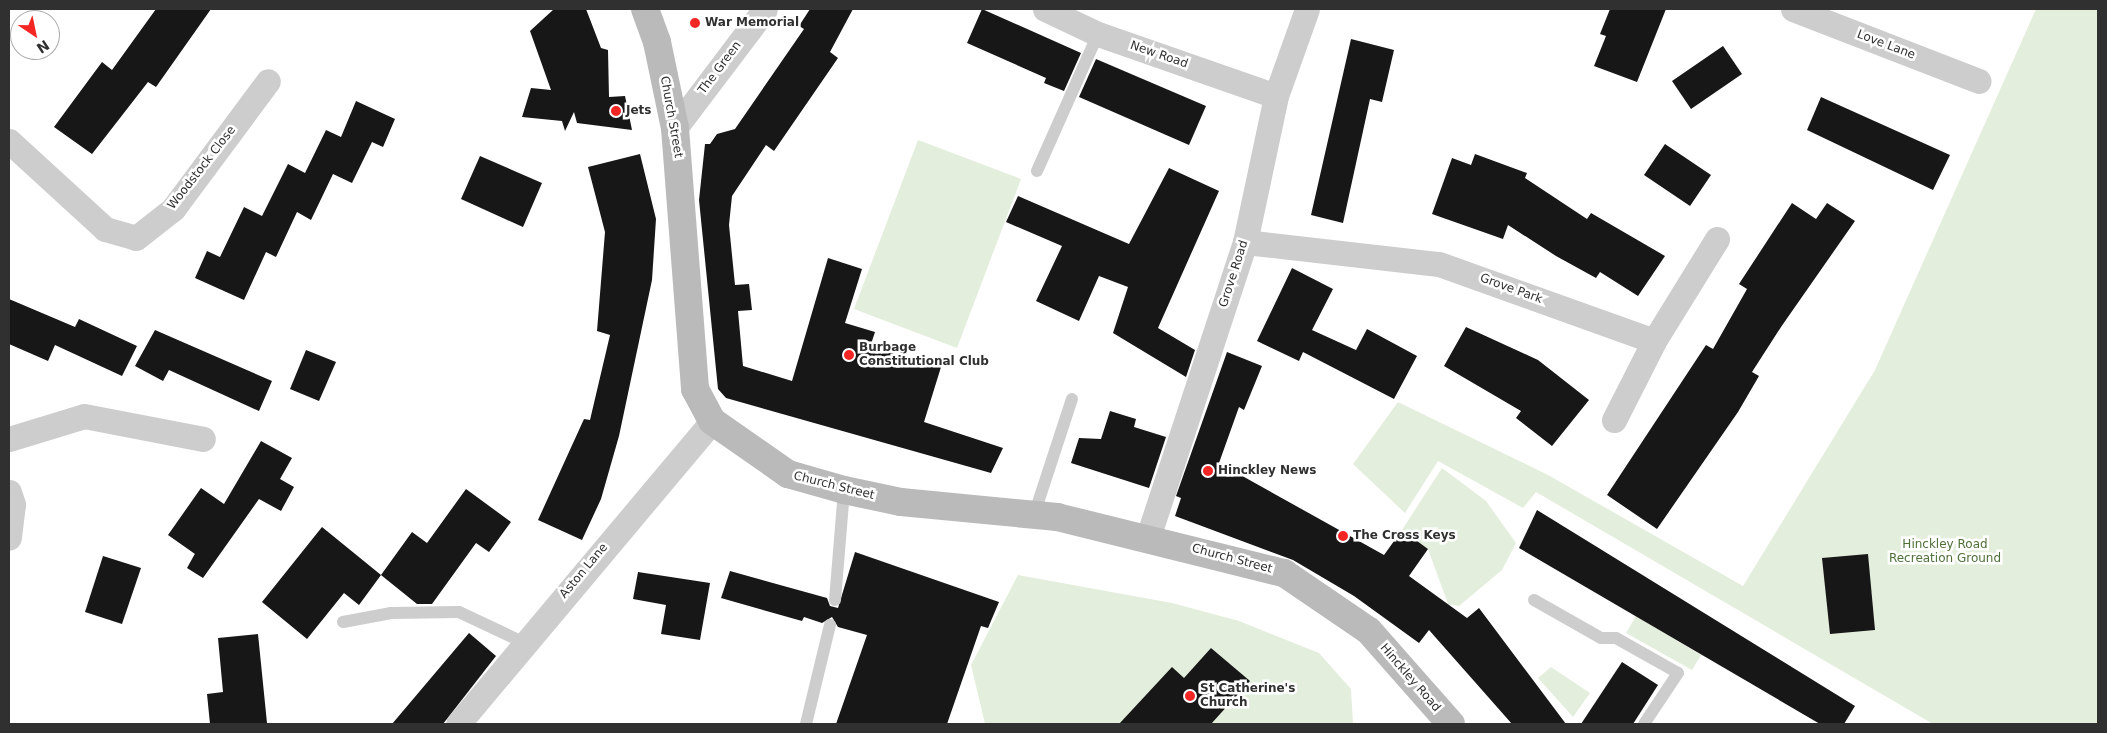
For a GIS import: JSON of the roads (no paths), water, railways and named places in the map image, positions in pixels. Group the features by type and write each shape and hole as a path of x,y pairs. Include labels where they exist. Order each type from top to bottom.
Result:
{"main road":[{"name":"Church Street","path":"645,9 658,42 675,128 690,350 696,389 712,421 788,474 844,490 901,502 1034,515 1148,537 1284,573 1369,631"},
{"name":"Hinckley Road","path":"1369,631 1450,724"}],"street":[{"name":"The Green","path":"675,128 765,9"},
{"name":"New Road","path":"1045,9 1098,34 1276,96"},
{"name":"Grove Road","path":"1148,537 1245,242 1276,96 1307,9"},
{"name":"Love Lane","path":"1794,9 1979,81"},
{"name":"Woodstock Close","path":"9,141 105,229 136,238 173,208 268,81"},
{"path":"1614,420 1654,341 1717,239"},
{"name":"Grove Park","path":"1245,242 1439,264 1654,341"},
{"path":"9,439 84,416 203,439"},
{"name":"Aston Lane","path":"458,724 712,421"},
{"path":"9,492 13,504 9,538"}],"lane":[{"path":"1037,171 1098,34"},
{"path":"1034,515 1072,398"},
{"path":"835,600 844,490"},
{"path":"1534,600 1601,638 1616,638 1678,673 1644,724"},
{"path":"343,622 391,613 458,612 525,643"},
{"path":"806,724 830,625"}],"place":[{"name":"War Memorial","path":"695,23"},
{"name":"Jets","path":"616,111"},
{"name":"Burbage Constitutional Club","path":"849,355"},
{"name":"Hinckley News","path":"1208,471"},
{"name":"The Cross Keys","path":"1343,536"},
{"name":"St Catherine's Church","path":"1190,696"}],"park label":[{"name":"Hinckley Road Recreation Ground","path":"1945,552"}]}
